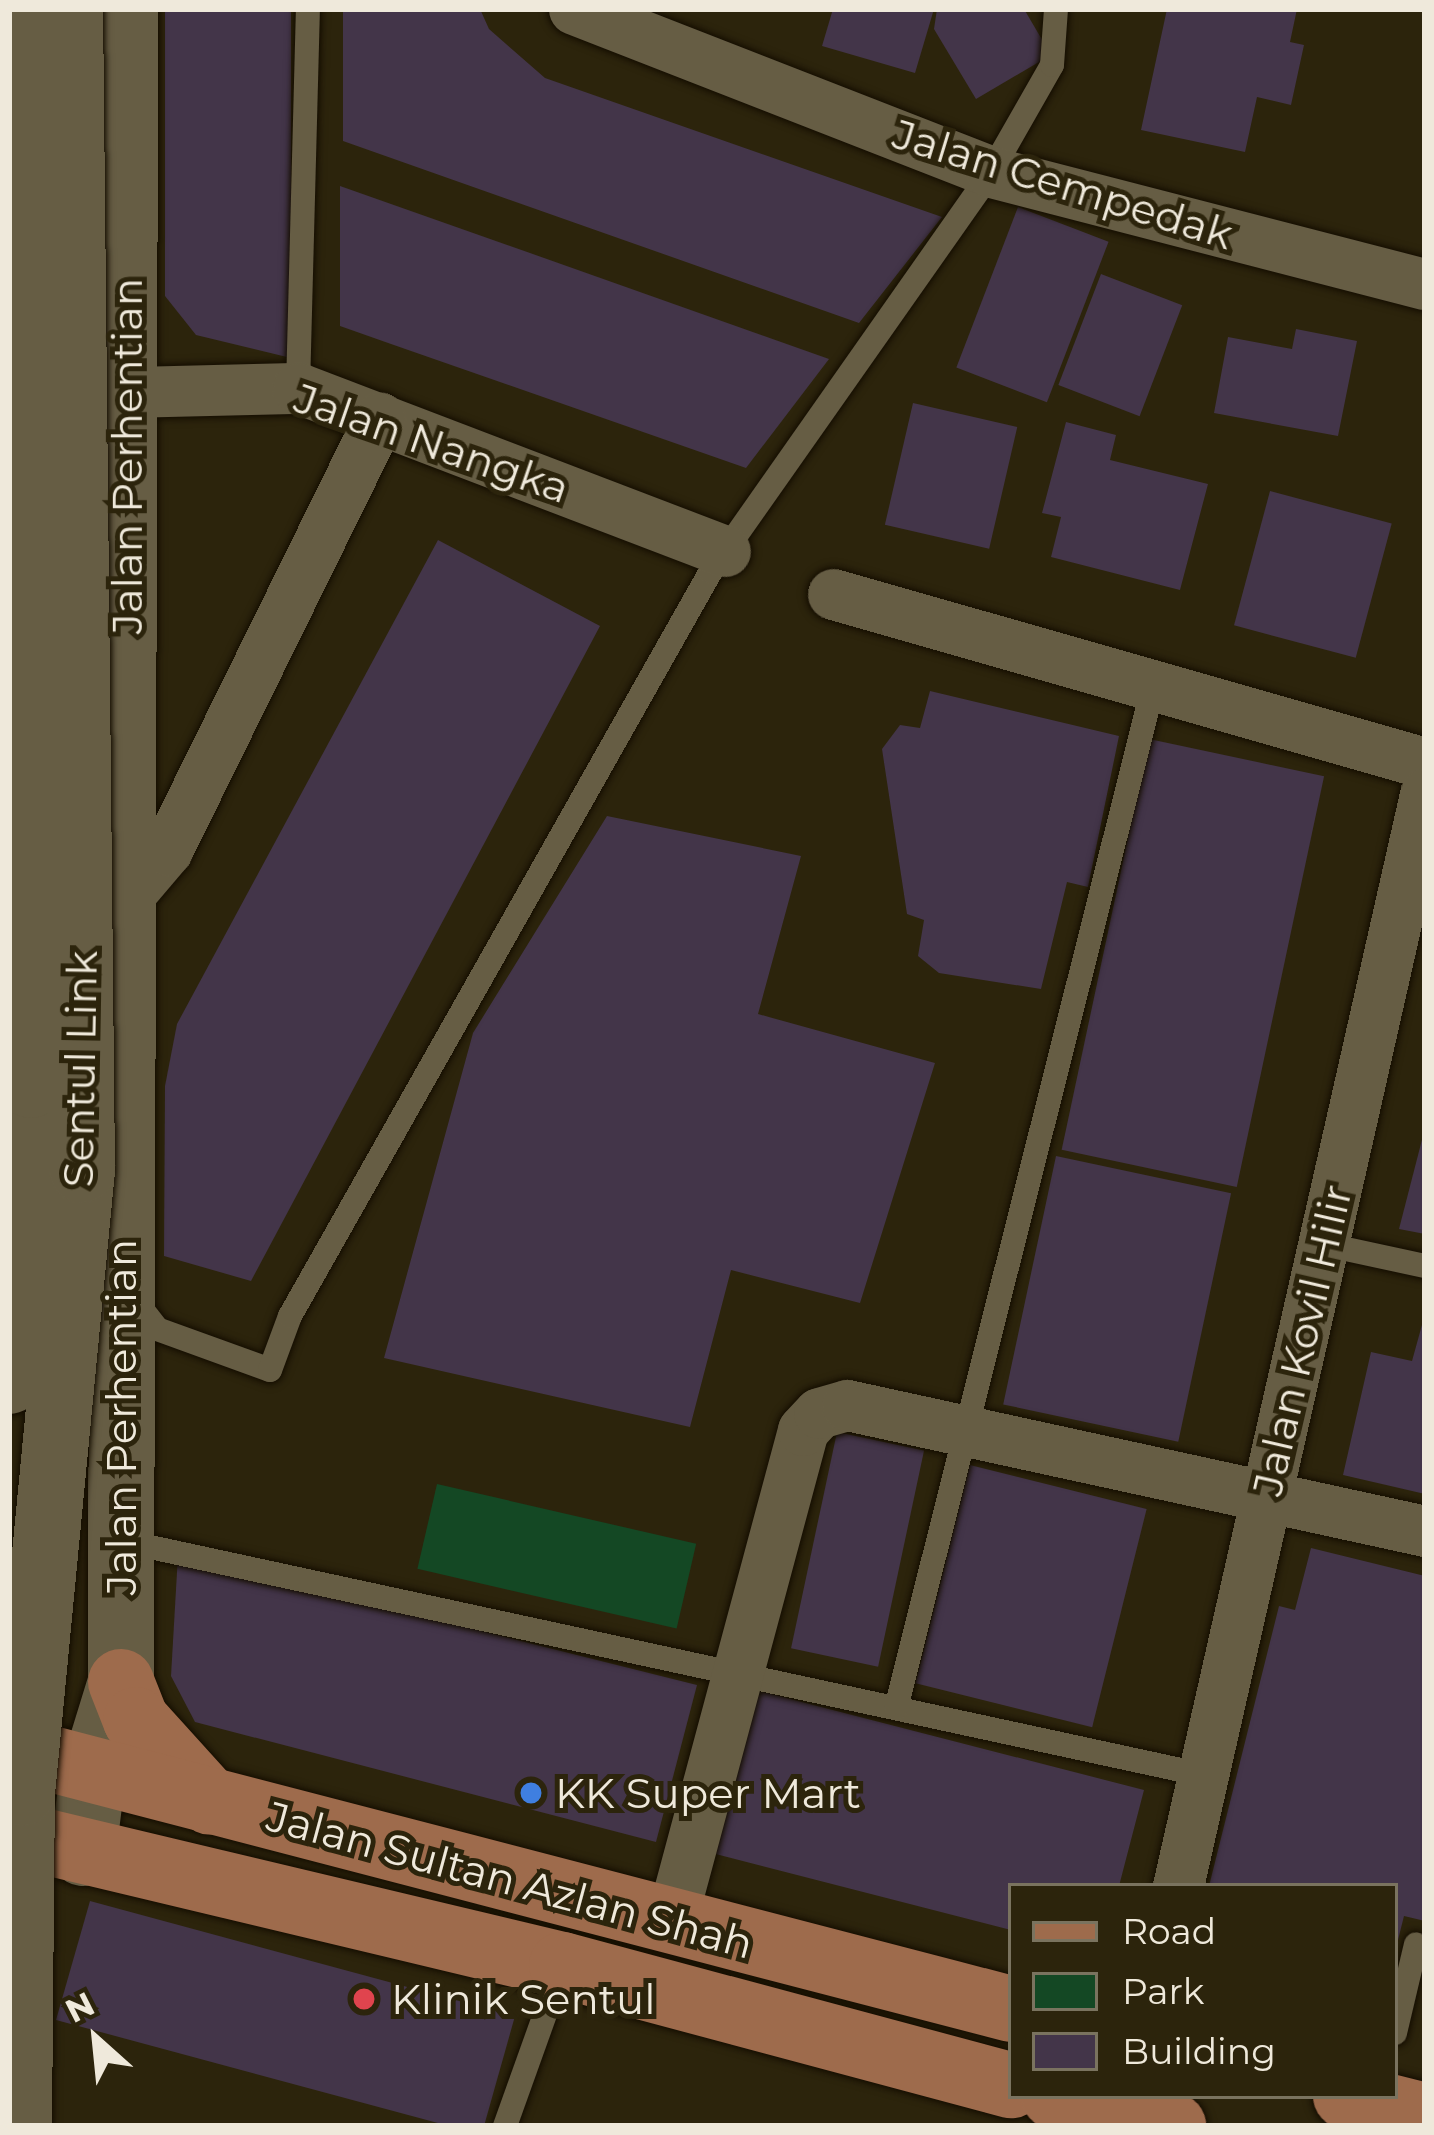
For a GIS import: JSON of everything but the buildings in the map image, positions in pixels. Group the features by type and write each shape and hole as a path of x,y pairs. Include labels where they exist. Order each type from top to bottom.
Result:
{"main road":[{"name":"Sentul Link","path":"9,1381 32,1085 10,9"},
{"name":"Sentul Link","path":"19,2126 22,1792 82,1170 70,9"},
{"name":"Jalan Perhentian","path":"82,1853 93,1774 121,1682 121,904 130,392 125,9"},
{"path":"9,931 46,944 67,941 121,904"},
{"path":"9,1242 58,1241 121,1282"},
{"path":"121,1682 136,1720 210,1802"},
{"name":"Jalan Sultan Azlan Shah","path":"9,1748 93,1774 1008,2008"},
{"name":"Jalan Sultan Azlan Shah","path":"9,1833 562,1965 1008,2084"},
{"path":"1066,2099 1173,2126"}],"street":[{"name":"Jalan Cempedak","path":"574,9 991,172 1425,284"},
{"name":"Jalan Nangka","path":"130,392 298,388 725,551"},
{"path":"121,904 167,850 380,418"},
{"path":"833,594 1152,691 1425,764"},
{"name":"Jalan Kovil Hilir","path":"1179,1883 1425,794"},
{"path":"670,1922 803,1430 819,1412 847,1405 1425,1531"}],"lane":[{"path":"298,388 308,9"},
{"path":"121,1282 157,1329 270,1370 290,1316 725,551 991,172 1052,65 1056,9"},
{"path":"896,1708 1152,691"},
{"path":"1323,1244 1425,1266"},
{"path":"121,1540 1204,1775"},
{"path":"1398,2020 1416,1944"},
{"path":"506,2126 562,1965"}],"green space":[{"path":"437,1484 696,1544 677,1629 417,1569"}],"place":[{"name":"KK Super Mart","path":"531,1793"},
{"name":"Klinik Sentul","path":"364,1999"}]}
